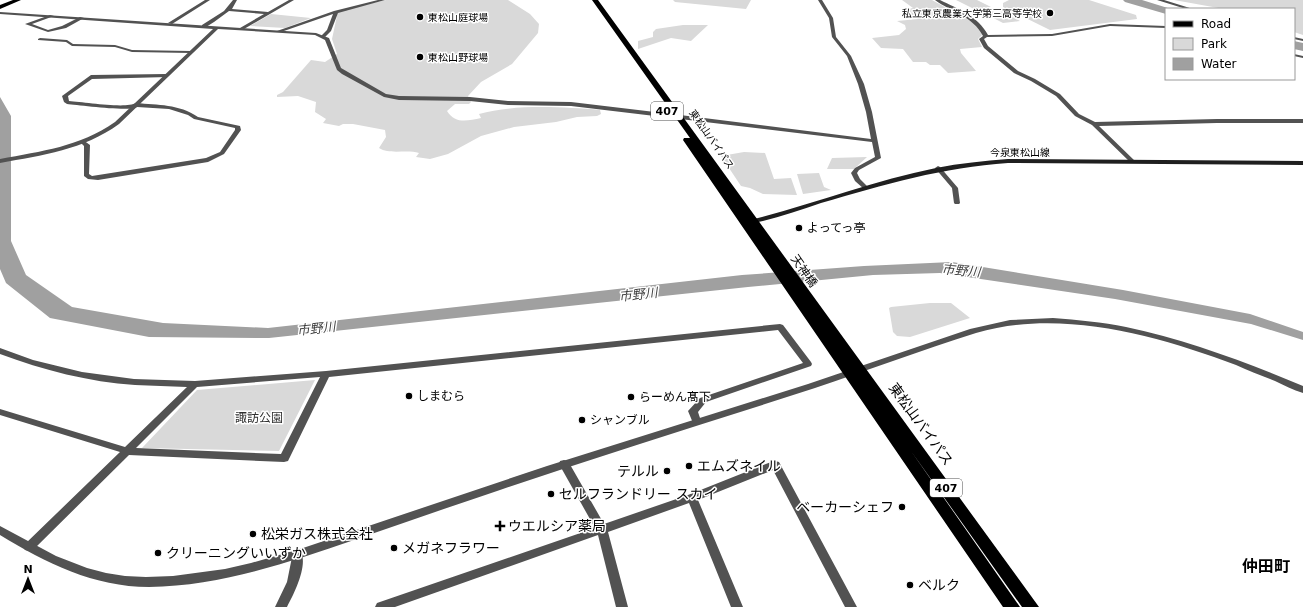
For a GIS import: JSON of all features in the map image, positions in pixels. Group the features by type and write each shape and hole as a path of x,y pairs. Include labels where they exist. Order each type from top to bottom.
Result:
{"highway":[{"name":"東松山バイパス","path":"589,0 670,116 773,256"},
{"name":"東松山バイパス","path":"596,0 680,117 749,222"},
{"name":"天神橋","path":"773,256 804,302"},
{"name":"東松山バイパス","path":"804,302 1031,607"},
{"name":"東松山バイパス","path":"855,371 1012,607"}],"main road":[{"path":"0,7 18,0"},
{"name":"今泉東松山線","path":"749,222 938,168 964,164 1008,161 1303,163"}],"street":[{"path":"170,23 208,0"},
{"path":"204,26 228,10 233,5 235,0"},
{"path":"284,0 292,0"},
{"path":"242,28 292,0"},
{"path":"361,5 364,0"},
{"path":"279,31 336,12 383,0"},
{"path":"820,0 831,18 834,37 849,56 861,84 875,141 878,158 857,169 854,173 857,180 866,188"},
{"path":"937,0 978,23 984,30 986,36"},
{"path":"1160,0 1188,8"},
{"path":"228,10 270,13"},
{"path":"323,36 329,31 336,12"},
{"path":"0,13 310,33 323,36 327,39 339,69 384,95 399,98 470,99 508,103 571,104 875,141"},
{"path":"52,16 27,24 48,31 64,27 82,18"},
{"path":"1133,162 1094,124 1077,116 1058,95 1016,72 986,47 981,39 986,36 1052,35 1110,25 1165,27"},
{"path":"0,161 83,142 112,128 217,27"},
{"path":"40,39 66,41 72,45 115,46 132,51 191,52"},
{"path":"83,142 87,145 86,175 90,178 98,178 208,160 222,153 238,130 238,127 196,118 190,114 170,107 119,107 67,102 65,96 91,76 166,76"},
{"path":"1094,124 1217,121 1303,121"},
{"path":"938,168 955,188 957,203"},
{"path":"1,531 62,565 80,572 121,581 146,582 211,577 297,555 564,464 855,371 992,325 1015,321 1066,320 1123,330 1189,348 1252,368 1303,390"},
{"path":"0,351 8,355 82,375 134,382 195,384 326,374 780,327 808,364 703,400 693,411 696,421"},
{"path":"0,360 8,355"},
{"path":"0,412 128,451 284,458 326,374"},
{"path":"29,547 195,384"},
{"path":"564,464 602,530 622,607"},
{"path":"381,607 692,498 776,465 851,607"},
{"path":"692,498 737,607"},
{"path":"281,607 293,585 298,566 297,555"}],"green space":[{"path":"386,0 508,0 530,14 539,24 538,33 512,64 481,82 468,96 471,102 469,104 455,104 447,111 454,118 458,120 471,120 481,118 479,114 492,111 539,107 600,110 601,114 597,116 577,117 556,122 514,127 481,136 448,154 430,159 416,157 419,153 388,151 379,148 386,137 385,130 353,124 343,124 339,126 323,123 326,119 315,112 316,102 298,96 277,97 277,95 283,92 311,60 325,62 337,54 332,39 338,11"},
{"path":"673,0 751,0 746,9 675,2"},
{"path":"902,0 932,0 976,24 983,34 978,39 982,47 960,49 961,53 976,71 948,73 940,65 930,65 926,62 913,62 903,49 881,48 872,38 899,35 906,29 905,25 897,21 918,19 903,10 913,8"},
{"path":"956,0 977,0 991,7 974,9"},
{"path":"1009,0 1089,0 1136,15 1137,19 1050,30 1003,7 1003,3"},
{"path":"1174,0 1303,0 1303,35 1295,32 1295,8 1218,8"},
{"path":"996,8 1020,21 1003,23 978,10"},
{"path":"271,14 311,18 285,28 250,26"},
{"path":"683,25 708,25 691,41 671,38 638,49 638,41 653,37 653,32 656,29"},
{"path":"744,152 765,153 774,179 791,178 797,195 763,194 741,186 721,156"},
{"path":"867,157 854,169 827,169 832,158"},
{"path":"819,173 824,187 831,190 803,194 797,174"},
{"path":"930,303 951,303 970,318 910,337 897,336 893,332 889,308"},
{"name":"諏訪公園","path":"315,380 279,451 142,448 197,390"}],"water":[{"name":"市野川","path":"0,97 11,116 11,241 26,275 72,307 163,323 268,328 742,275 864,266 952,262 1123,290 1250,314 1303,332 1303,340 1251,324 1115,299 940,273 873,275 748,287 269,338 149,337 50,318 6,283 0,269"}],"waterway":[{"path":"1129,0 1165,10"},
{"path":"1295,45 1303,47"}],"place":[{"name":"私立東京農業大学第三高等学校","path":"1050,13"},
{"name":"東松山庭球場","path":"420,17"},
{"name":"東松山野球場","path":"420,57"},
{"name":"よってっ亭","path":"799,228"},
{"name":"しまむら","path":"409,396"},
{"name":"らーめん髙下","path":"631,397"},
{"name":"シャンブル","path":"582,420"},
{"name":"エムズネイル","path":"689,466"},
{"name":"テルル","path":"667,471"},
{"name":"セルフランドリー スカイ","path":"551,494"},
{"name":"ベーカーシェフ","path":"902,507"},
{"name":"ウエルシア薬局","path":"500,526"},
{"name":"松栄ガス株式会社","path":"253,534"},
{"name":"メガネフラワー","path":"394,548"},
{"name":"クリーニングいいずか","path":"158,553"},
{"name":"ベルク","path":"910,585"}],"district":[{"name":"仲田町","path":"1266,566"}]}
